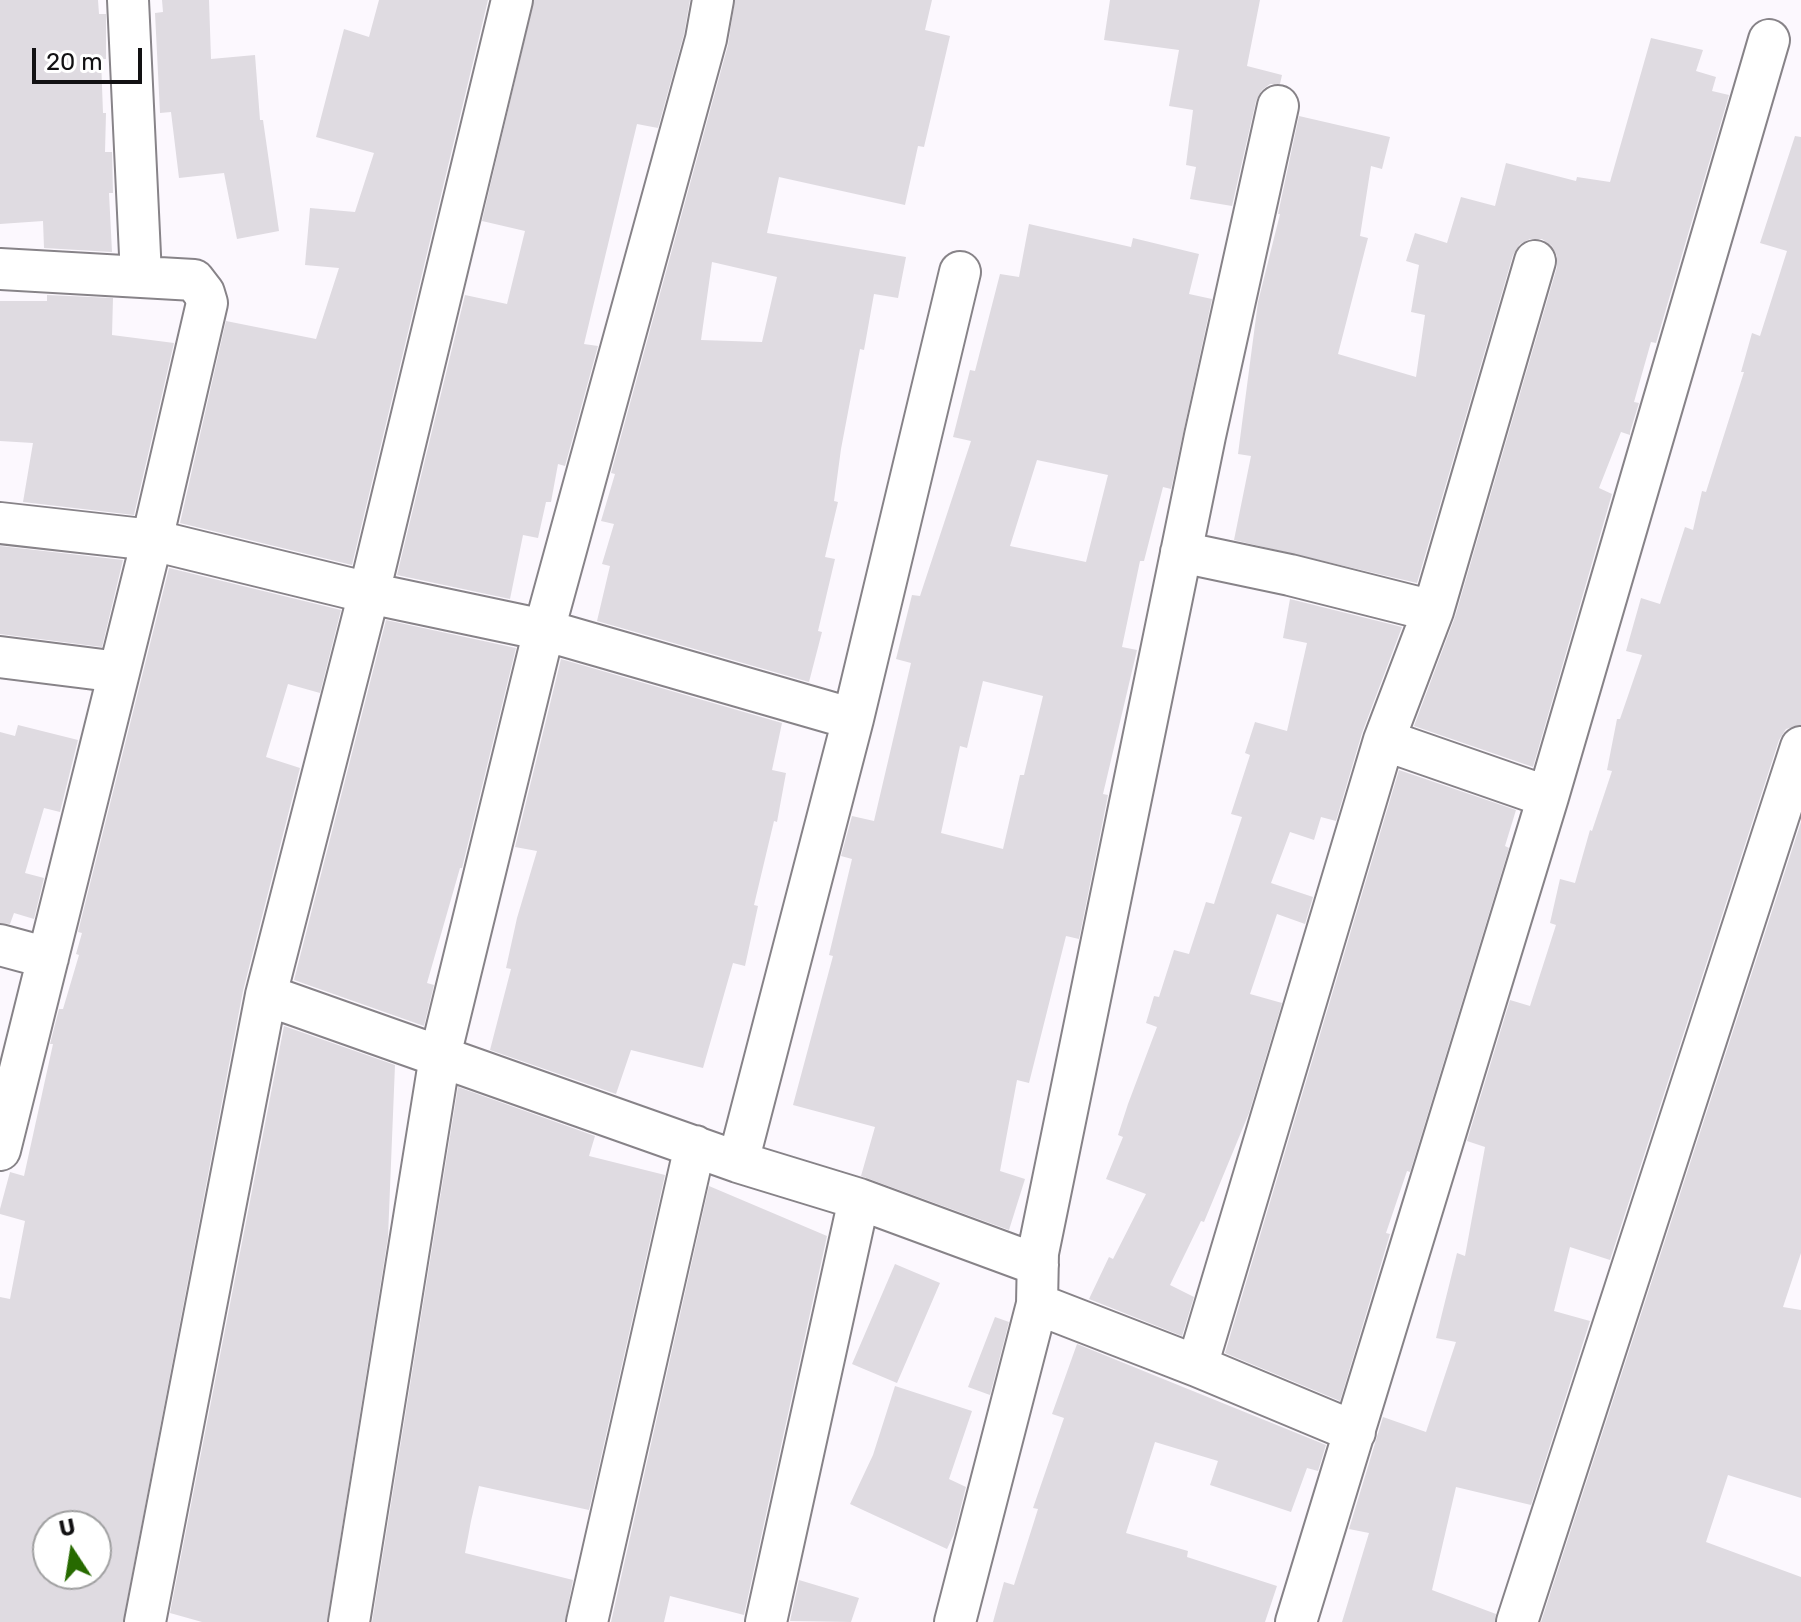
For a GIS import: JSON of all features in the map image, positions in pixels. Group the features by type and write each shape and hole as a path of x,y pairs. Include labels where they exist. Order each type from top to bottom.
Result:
{"street":[{"path":"128,0 141,276"},
{"path":"145,1622 266,995 369,593 512,0"},
{"path":"349,1622 440,1056 544,630 706,39 713,0"},
{"path":"1296,1622 1548,797 1769,40"},
{"path":"955,1622 1037,1304 1038,1265 1181,552 1278,106"},
{"path":"1197,1366 1384,740 1433,611 1535,261"},
{"path":"0,269 194,280 207,303 152,540 0,1150"},
{"path":"738,1162 853,719 960,272"},
{"path":"0,523 152,540 369,593 544,630 853,719"},
{"path":"1181,552 1290,575 1433,611"},
{"path":"0,657 119,672"},
{"path":"1384,740 1548,797"},
{"path":"1517,1622 1801,747"},
{"path":"0,945 48,958"},
{"path":"266,995 738,1162 859,1199 1038,1265"},
{"path":"587,1622 695,1146"},
{"path":"766,1622 859,1199"},
{"path":"1037,1304 1355,1432"}],"building":[{"path":"0,0 98,0 99,14 106,14 106,59 101,59 103,113 106,113 105,152 112,152 113,193 109,193 112,252 44,248 43,221 0,224"},
{"path":"162,0 209,0 211,59 255,55 260,120 263,120 279,231 237,239 224,173 179,178 171,112 160,113 155,13 163,12"},
{"path":"379,0 488,0 352,565 180,523 226,321 316,339 339,268 305,265 310,208 355,212 374,153 316,137 344,29 369,37"},
{"path":"534,0 690,0 684,34 658,128 637,124 584,344 598,346 565,466 558,464 551,502 546,502 538,538 523,535 510,599 397,575 465,295 507,304 525,231 482,221"},
{"path":"735,0 932,0 925,30 950,36 924,147 918,146 905,205 779,177 767,233 906,257 898,298 874,294 864,350 860,349 841,449 834,501 838,502 825,557 835,559 809,682 597,621 610,566 602,564 614,524 601,521 615,474 611,473 728,45","holes":["712,262 777,277 762,342 701,340"]},
{"path":"1110,0 1260,0 1247,66 1282,75 1280,84 1270,84 1256,101 1232,206 1190,199 1196,167 1186,165 1193,110 1169,106 1179,50 1104,40"},
{"path":"1651,38 1703,50 1696,71 1716,77 1712,91 1729,95 1656,343 1651,342 1634,402 1639,403 1630,435 1621,432 1599,488 1612,494 1533,767 1414,726 1455,617 1557,267 1557,256 1552,246 1542,239 1530,239 1520,244 1513,255 1417,583 1234,540 1251,456 1238,454 1258,302 1280,214 1299,116 1390,137 1382,169 1371,166 1360,236 1368,238 1338,354 1416,377 1425,315 1411,312 1419,265 1406,261 1415,233 1447,243 1461,197 1495,206 1506,163 1576,181 1577,177 1610,182"},
{"path":"1795,136 1801,137 1801,725 1786,729 1779,740 1610,1260 1570,1247 1554,1311 1590,1321 1531,1505 1456,1487 1432,1590 1496,1614 1495,1622 1342,1622 1369,1533 1349,1529 1383,1417 1426,1432 1456,1342 1436,1338 1457,1253 1465,1256 1485,1147 1467,1141 1510,1000 1530,1006 1556,925 1550,923 1560,879 1575,883 1612,771 1607,770 1617,719 1620,719 1642,655 1626,651 1641,598 1660,604 1685,527 1693,530 1702,491 1706,492 1744,372 1741,372 1752,333 1760,336 1787,251 1760,243"},
{"path":"1029,224 1131,247 1133,238 1199,254 1189,294 1212,299 1171,489 1163,487 1144,561 1140,561 1122,647 1137,650 1103,794 1108,795 1079,939 1066,936 1029,1083 1017,1080 1000,1171 1025,1179 1009,1230 861,1176 875,1127 793,1105 833,956 829,955 852,859 841,856 852,816 874,821 911,663 896,659 912,595 920,596 971,441 953,437 970,370 975,371 1000,274 1019,277","holes":["1037,460 1108,475 1086,562 1010,546","983,681 1043,696 1003,849 941,833 960,746 967,748"]},
{"path":"47,295 113,298 112,335 174,343 134,515 23,502 33,443 0,441 0,301 47,301"},
{"path":"0,546 123,560 102,647 0,634"},
{"path":"169,568 341,610 320,693 288,684 266,757 300,768 243,991 123,1622 0,1622 0,1297 10,1299 25,1221 0,1214 0,1209 10,1172 24,1176 53,1044 50,1044 79,955 76,954 82,933 78,932"},
{"path":"1290,599 1402,627 1362,733 1336,821 1321,817 1314,840 1290,832 1271,883 1313,897 1305,924 1277,914 1250,994 1282,1003 1249,1113 1204,1222 1201,1221 1170,1285 1194,1297 1182,1336 1089,1299 1109,1257 1113,1259 1146,1194 1106,1179 1123,1137 1118,1135 1128,1104 1157,1027 1146,1023 1154,996 1159,997 1174,950 1189,954 1206,902 1214,904 1242,817 1231,814 1250,755 1245,753 1255,722 1287,731 1307,643 1283,638"},
{"path":"386,620 516,648 462,868 427,983 434,985 424,1026 294,980"},
{"path":"561,659 782,723 772,770 786,773 777,822 774,821 754,905 758,906 745,966 733,963 703,1068 631,1050 616,1094 490,1050 511,969 506,968 517,918 537,851 515,847"},
{"path":"18,725 78,740 60,812 44,808 25,873 44,878 34,919 14,913 10,924 0,923 0,732 15,736"},
{"path":"1399,770 1516,810 1505,846 1509,848 1410,1172 1407,1171 1386,1233 1390,1234 1340,1401 1225,1353"},
{"path":"1801,822 1801,1253 1783,1307 1801,1310 1801,1498 1728,1475 1706,1542 1801,1577 1801,1622 1541,1622"},
{"path":"284,1026 395,1065 388,1237 327,1622 202,1622 170,1613"},
{"path":"458,1087 595,1136 589,1156 665,1175 589,1510 479,1486 471,1521 465,1553 573,1580 565,1622 372,1622"},
{"path":"709,1186 827,1236 744,1615 670,1596 664,1622 611,1622"},
{"path":"895,1264 940,1283 897,1383 852,1364"},
{"path":"995,1317 1009,1322 990,1395 968,1387"},
{"path":"1077,1344 1326,1445 1318,1471 1307,1468 1291,1512 1210,1485 1218,1461 1155,1442 1126,1533 1188,1551 1187,1557 1277,1586 1265,1622 993,1622 1004,1582 1014,1585 1038,1509 1033,1508 1064,1418 1052,1414"},
{"path":"895,1386 972,1411 949,1479 966,1487 947,1549 850,1504 873,1455"},
{"path":"799,1580 859,1598 851,1622 790,1621"}]}
